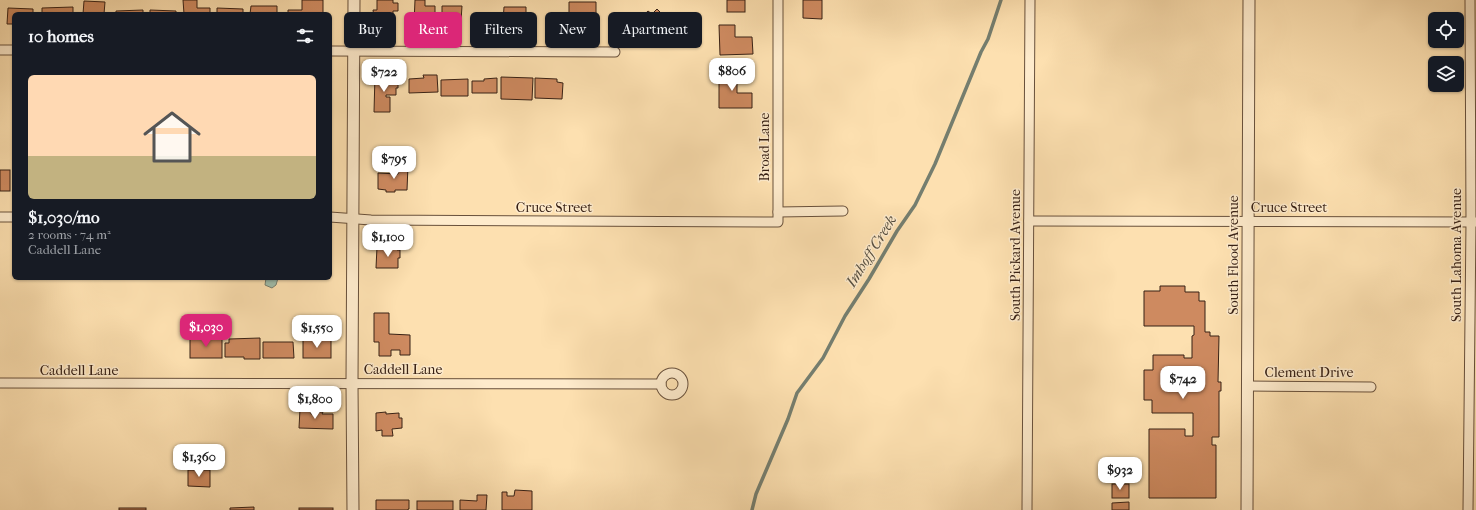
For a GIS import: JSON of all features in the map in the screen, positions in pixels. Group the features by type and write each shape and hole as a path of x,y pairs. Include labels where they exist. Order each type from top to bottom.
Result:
{"street":[{"path":"353,510 352,384 354,0"},
{"name":"Broad Lane","path":"778,0 778,217"},
{"name":"South Pickard Avenue","path":"1027,510 1030,0"},
{"name":"South Flood Avenue","path":"1247,510 1249,0"},
{"name":"South Lahoma Avenue","path":"1468,510 1473,222 1470,0"},
{"path":"0,50 12,50"},
{"path":"332,51 615,52"},
{"name":"Cruce Street","path":"332,217 353,219 778,217 843,211"},
{"path":"0,217 12,217"},
{"name":"Cruce Street","path":"1029,221 1473,222"},
{"name":"Caddell Lane","path":"0,383 661,384"},
{"name":"Clement Drive","path":"1248,386 1371,387"}],"shaded area":[{"path":"266,280 277,280 276,285 272,288 265,285"}],"building":[{"path":"183,0 197,0 197,8 210,8 210,12 184,12"},
{"path":"302,0 323,0 323,12 288,12 288,10 302,10"},
{"path":"377,0 393,0 393,3 398,3 398,11 373,12 373,10 377,10"},
{"path":"415,0 425,0 425,6 435,6 435,12 414,12"},
{"path":"727,0 745,0 745,12 727,12"},
{"path":"803,0 822,0 822,19 803,18"},
{"path":"84,1 105,2 104,12 83,12"},
{"path":"569,2 596,2 596,12 569,12"},
{"path":"251,6 277,6 277,12 250,12"},
{"path":"442,6 462,6 462,12 442,12"},
{"path":"73,7 73,12 42,12 42,8"},
{"path":"504,7 526,7 526,12 504,12"},
{"path":"8,8 33,9 33,12 12,12 12,24 7,24"},
{"path":"217,8 243,9 243,12 217,12"},
{"path":"143,10 143,12 116,12"},
{"path":"150,10 176,11 176,12 150,12"},
{"path":"719,25 735,25 735,37 752,37 753,54 720,55"},
{"path":"719,71 737,71 737,93 752,93 752,108 719,108"},
{"path":"375,75 389,75 389,79 398,79 396,95 386,95 386,97 390,97 390,112 374,112"},
{"path":"423,75 437,75 438,92 409,93 409,79 424,78"},
{"path":"501,77 533,78 532,100 501,99"},
{"path":"497,78 497,93 472,93 472,81 484,81 484,79"},
{"path":"535,78 557,79 557,82 563,83 562,99 535,98"},
{"path":"468,79 468,96 441,96 441,80"},
{"path":"399,164 408,165 407,190 386,192 386,190 378,189 378,173 398,174"},
{"path":"0,170 10,170 10,191 0,191"},
{"path":"377,247 397,247 397,250 400,250 398,268 376,268"},
{"path":"1160,286 1185,286 1185,292 1199,292 1199,301 1205,301 1205,332 1210,332 1210,336 1219,336 1218,382 1221,382 1221,391 1219,391 1219,437 1212,437 1212,445 1216,445 1216,498 1149,498 1149,429 1185,429 1185,436 1193,436 1193,413 1152,413 1152,400 1144,400 1144,370 1153,370 1153,355 1184,355 1184,358 1192,358 1192,336 1194,335 1194,326 1144,326 1144,291 1160,291"},
{"path":"374,313 389,313 389,334 410,335 410,355 400,355 400,350 391,350 391,356 379,356 379,342 374,342"},
{"path":"190,338 222,338 222,358 190,358"},
{"path":"260,338 260,359 225,357 225,343 229,343 229,339"},
{"path":"303,340 331,340 331,358 303,358"},
{"path":"263,342 293,342 294,358 263,358"},
{"path":"300,409 311,409 311,414 315,414 315,412 323,412 322,414 333,414 333,429 299,428"},
{"path":"386,412 386,414 399,413 399,418 402,418 402,428 392,429 393,436 382,436 382,430 376,431 376,413"},
{"path":"188,470 210,470 210,487 188,486"},
{"path":"1112,484 1129,484 1129,498 1112,498"},
{"path":"515,490 532,491 532,510 502,510 502,492 507,492 507,496 514,496"},
{"path":"477,495 487,495 486,510 460,510 460,500 477,501"},
{"path":"376,500 409,500 409,509 376,510"},
{"path":"417,501 453,501 453,510 417,510"},
{"path":"1129,502 1129,510 1112,510 1112,503"},
{"path":"254,507 254,510 230,510 230,508"},
{"path":"119,508 146,508 146,510 119,510"},
{"path":"299,508 333,508 333,510 299,510"}],"waterway":[{"name":"Imhoff Creek","path":"752,510 756,494 788,419 797,393 823,358 845,316 897,231 915,205 935,164 981,52 988,39 1001,0"}]}
